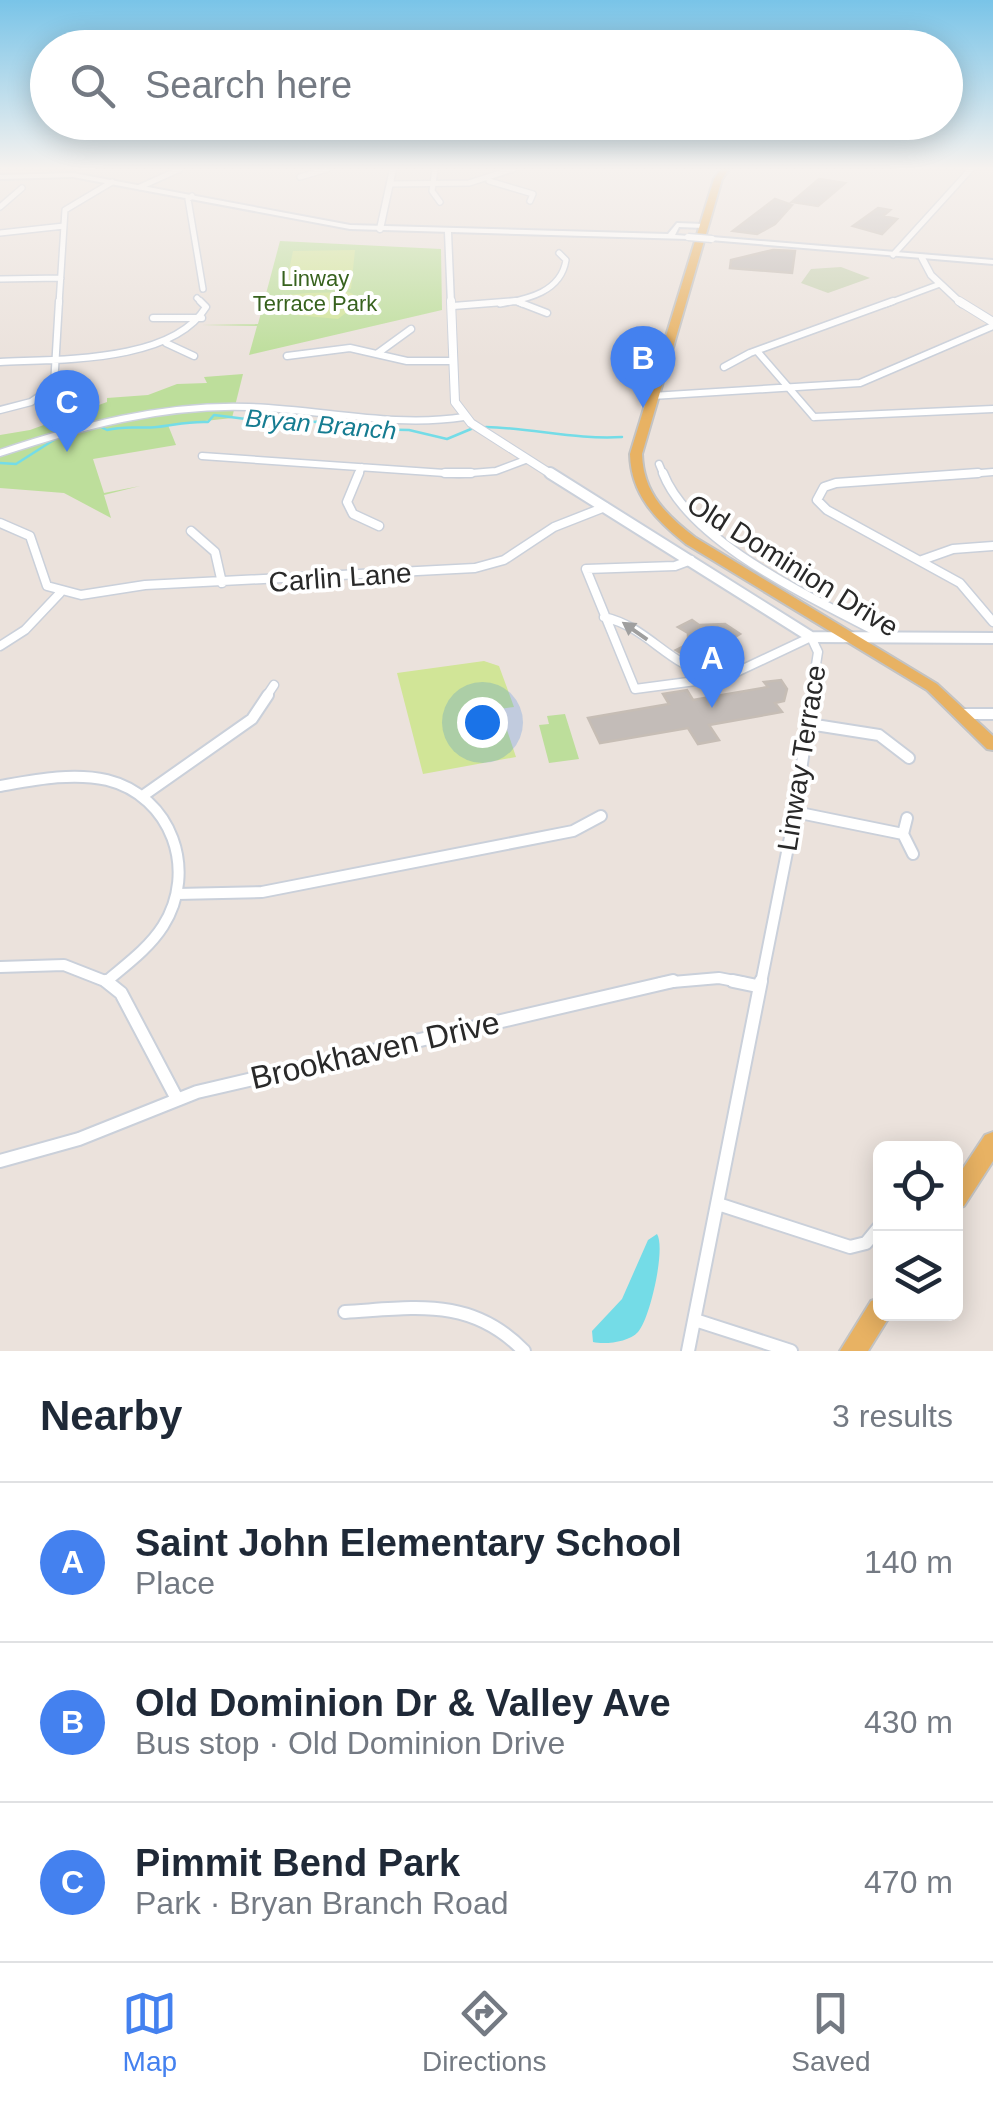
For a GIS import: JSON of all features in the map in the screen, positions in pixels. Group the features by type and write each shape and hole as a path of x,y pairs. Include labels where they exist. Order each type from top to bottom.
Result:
{"main road":[{"path":"451,232 671,236 993,262"},
{"path":"671,236 674,232"},
{"name":"Old Dominion Drive","path":"702,232 652,396 635,464 639,484 652,505 691,541 932,688 993,745"},
{"path":"963,1187 993,1142"},
{"path":"853,1351 873,1321"}],"street":[{"path":"0,410 32,402 51,390 64,232"},
{"path":"192,232 203,290"},
{"path":"448,232 454,402 464,417"},
{"path":"892,255 913,232"},
{"path":"453,306 516,300 559,281 566,260 559,253"},
{"path":"652,396 860,383 993,324 940,284 922,267 922,258"},
{"path":"0,280 61,278"},
{"path":"724,368 756,351 940,284"},
{"path":"0,362 166,343 202,318 206,307 197,298"},
{"path":"516,300 546,313"},
{"path":"153,318 202,318"},
{"path":"378,353 412,328"},
{"path":"166,343 194,356"},
{"path":"287,356 341,348 406,361 452,361"},
{"path":"756,351 765,355 814,417"},
{"path":"293,364 301,356"},
{"path":"0,452 92,422 214,407 416,420 464,417"},
{"path":"801,426 814,417 993,408"},
{"name":"Linway Terrace","path":"464,417 812,636 818,652 794,812 688,1351"},
{"path":"202,456 471,474 528,459"},
{"path":"659,464 670,494 699,525 886,637"},
{"path":"362,467 347,502 353,514 378,526"},
{"path":"993,472 836,482 820,490 817,500 823,508 922,560 972,593 993,622"},
{"name":"Carlin Lane","path":"60,594 92,594 145,584 222,584 486,566 517,554 554,527 605,507"},
{"path":"0,523 31,532 44,580 60,594 25,630 0,646"},
{"path":"192,531 211,543 223,571 222,584"},
{"path":"922,560 953,549 993,546"},
{"path":"693,559 675,566 586,569 635,689 726,677 812,636 993,638"},
{"path":"604,617 625,622 689,671 726,677"},
{"path":"144,796 252,719 274,685"},
{"path":"964,714 993,714"},
{"path":"809,724 884,738 899,744 910,758"},
{"path":"0,786 90,778 124,785 161,810 174,838 176,894 162,926 108,980"},
{"path":"794,812 903,834"},
{"path":"176,894 262,892 573,831 600,816"},
{"path":"907,818 903,834 913,854"},
{"path":"0,968 74,966 108,980 121,992 177,1099"},
{"name":"Brookhaven Drive","path":"0,1161 79,1139 177,1099 670,980 712,977 758,986"},
{"path":"718,1204 850,1247 866,1243 876,1231"},
{"path":"346,1312 467,1309 502,1326 524,1351"},
{"path":"696,1320 791,1351"}],"green space":[{"name":"Linway Terrace Park","path":"280,241 441,249 442,310 249,355 257,326 202,325 258,324"},
{"path":"355,250 351,289 285,290 293,251"},
{"path":"841,267 870,278 828,293 801,283 811,269"},
{"path":"348,292 353,294 351,309 338,319 296,315 286,295"},
{"path":"243,374 232,418 168,425 176,445 93,459 104,493 140,486 104,495 111,518 64,493 0,488 0,435 30,430 107,402 107,398 148,395 177,384 207,383 204,377"},
{"path":"484,661 499,666 514,707 500,709 516,757 423,774 397,673"},
{"path":"565,714 579,759 549,763 539,725 549,724 547,716"}],"water":[{"path":"657,1234 658,1268 643,1325 623,1340 593,1342 592,1331 622,1299 648,1240"}],"building":[{"path":"773,250 795,251 792,273 730,268 731,260"},
{"path":"692,620 699,625 725,624 740,634 735,637 740,651 725,658 701,654 692,659 676,650 688,644 688,633 678,627"},
{"path":"781,680 787,689 784,701 775,703 782,712 709,725 719,740 698,744 688,728 600,743 588,718 669,704 663,694 687,690 693,700 768,687 764,682"}],"waterway":[{"name":"Bryan Branch","path":"99,426 107,430 157,427 208,422 214,415 278,423 341,421 362,429 409,430 447,439 471,429"},
{"name":"Bryan Branch","path":"486,427 622,437"},
{"name":"Bryan Branch","path":"0,463 16,464 60,436"}],"place":[{"name":"Old Dominion Dr & Valley Ave","path":"643,408"},
{"name":"Pimmit Bend Park","path":"67,452"},
{"name":"Saint John Elementary School","path":"712,708"}]}
